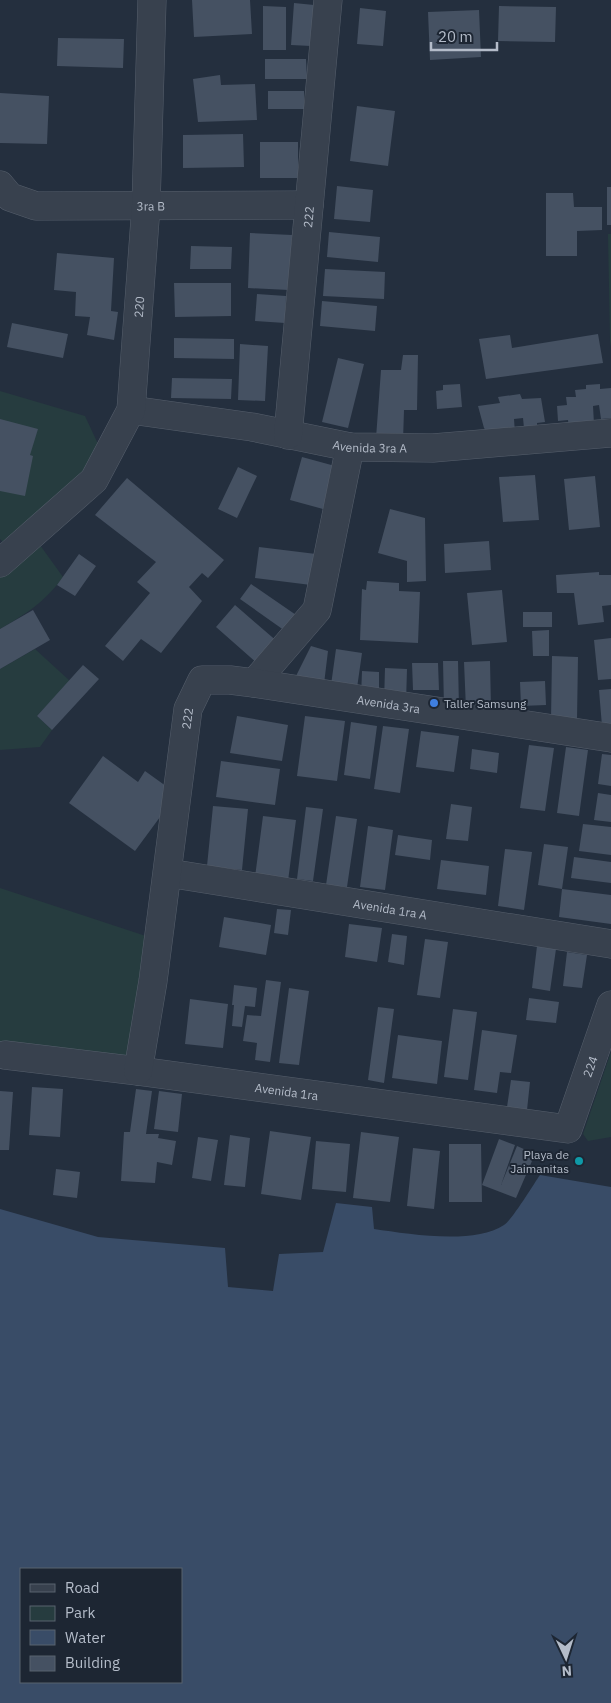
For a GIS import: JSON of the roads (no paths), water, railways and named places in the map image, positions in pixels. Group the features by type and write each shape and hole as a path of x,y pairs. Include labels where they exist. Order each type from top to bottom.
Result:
{"street":[{"name":"220","path":"0,563 94,480 131,410 146,206 152,0"},
{"name":"222","path":"288,435 328,0"},
{"name":"3ra B","path":"0,185 10,197 36,206 309,205"},
{"name":"Avenida 3ra A","path":"131,410 252,427 350,447 433,448 611,433"},
{"path":"254,683 317,610 350,447"},
{"name":"222","path":"138,1071 168,873 188,709 202,680 230,680 254,683"},
{"name":"Avenida 3ra","path":"254,683 611,738"},
{"name":"Avenida 1ra A","path":"168,873 611,944"},
{"name":"224","path":"568,1129 611,1005"},
{"name":"Avenida 1ra","path":"5,1055 568,1129"}],"water":[{"path":"540,1175 611,1187 611,1703 0,1703 0,1209 98,1237 225,1248 228,1287 273,1291 279,1254 323,1252 336,1203 372,1207 374,1229 441,1236 476,1235 491,1231 508,1222"}],"place":[{"name":"Taller Samsung","path":"434,703"},
{"name":"Playa de Jaimanitas","path":"579,1161"}]}
